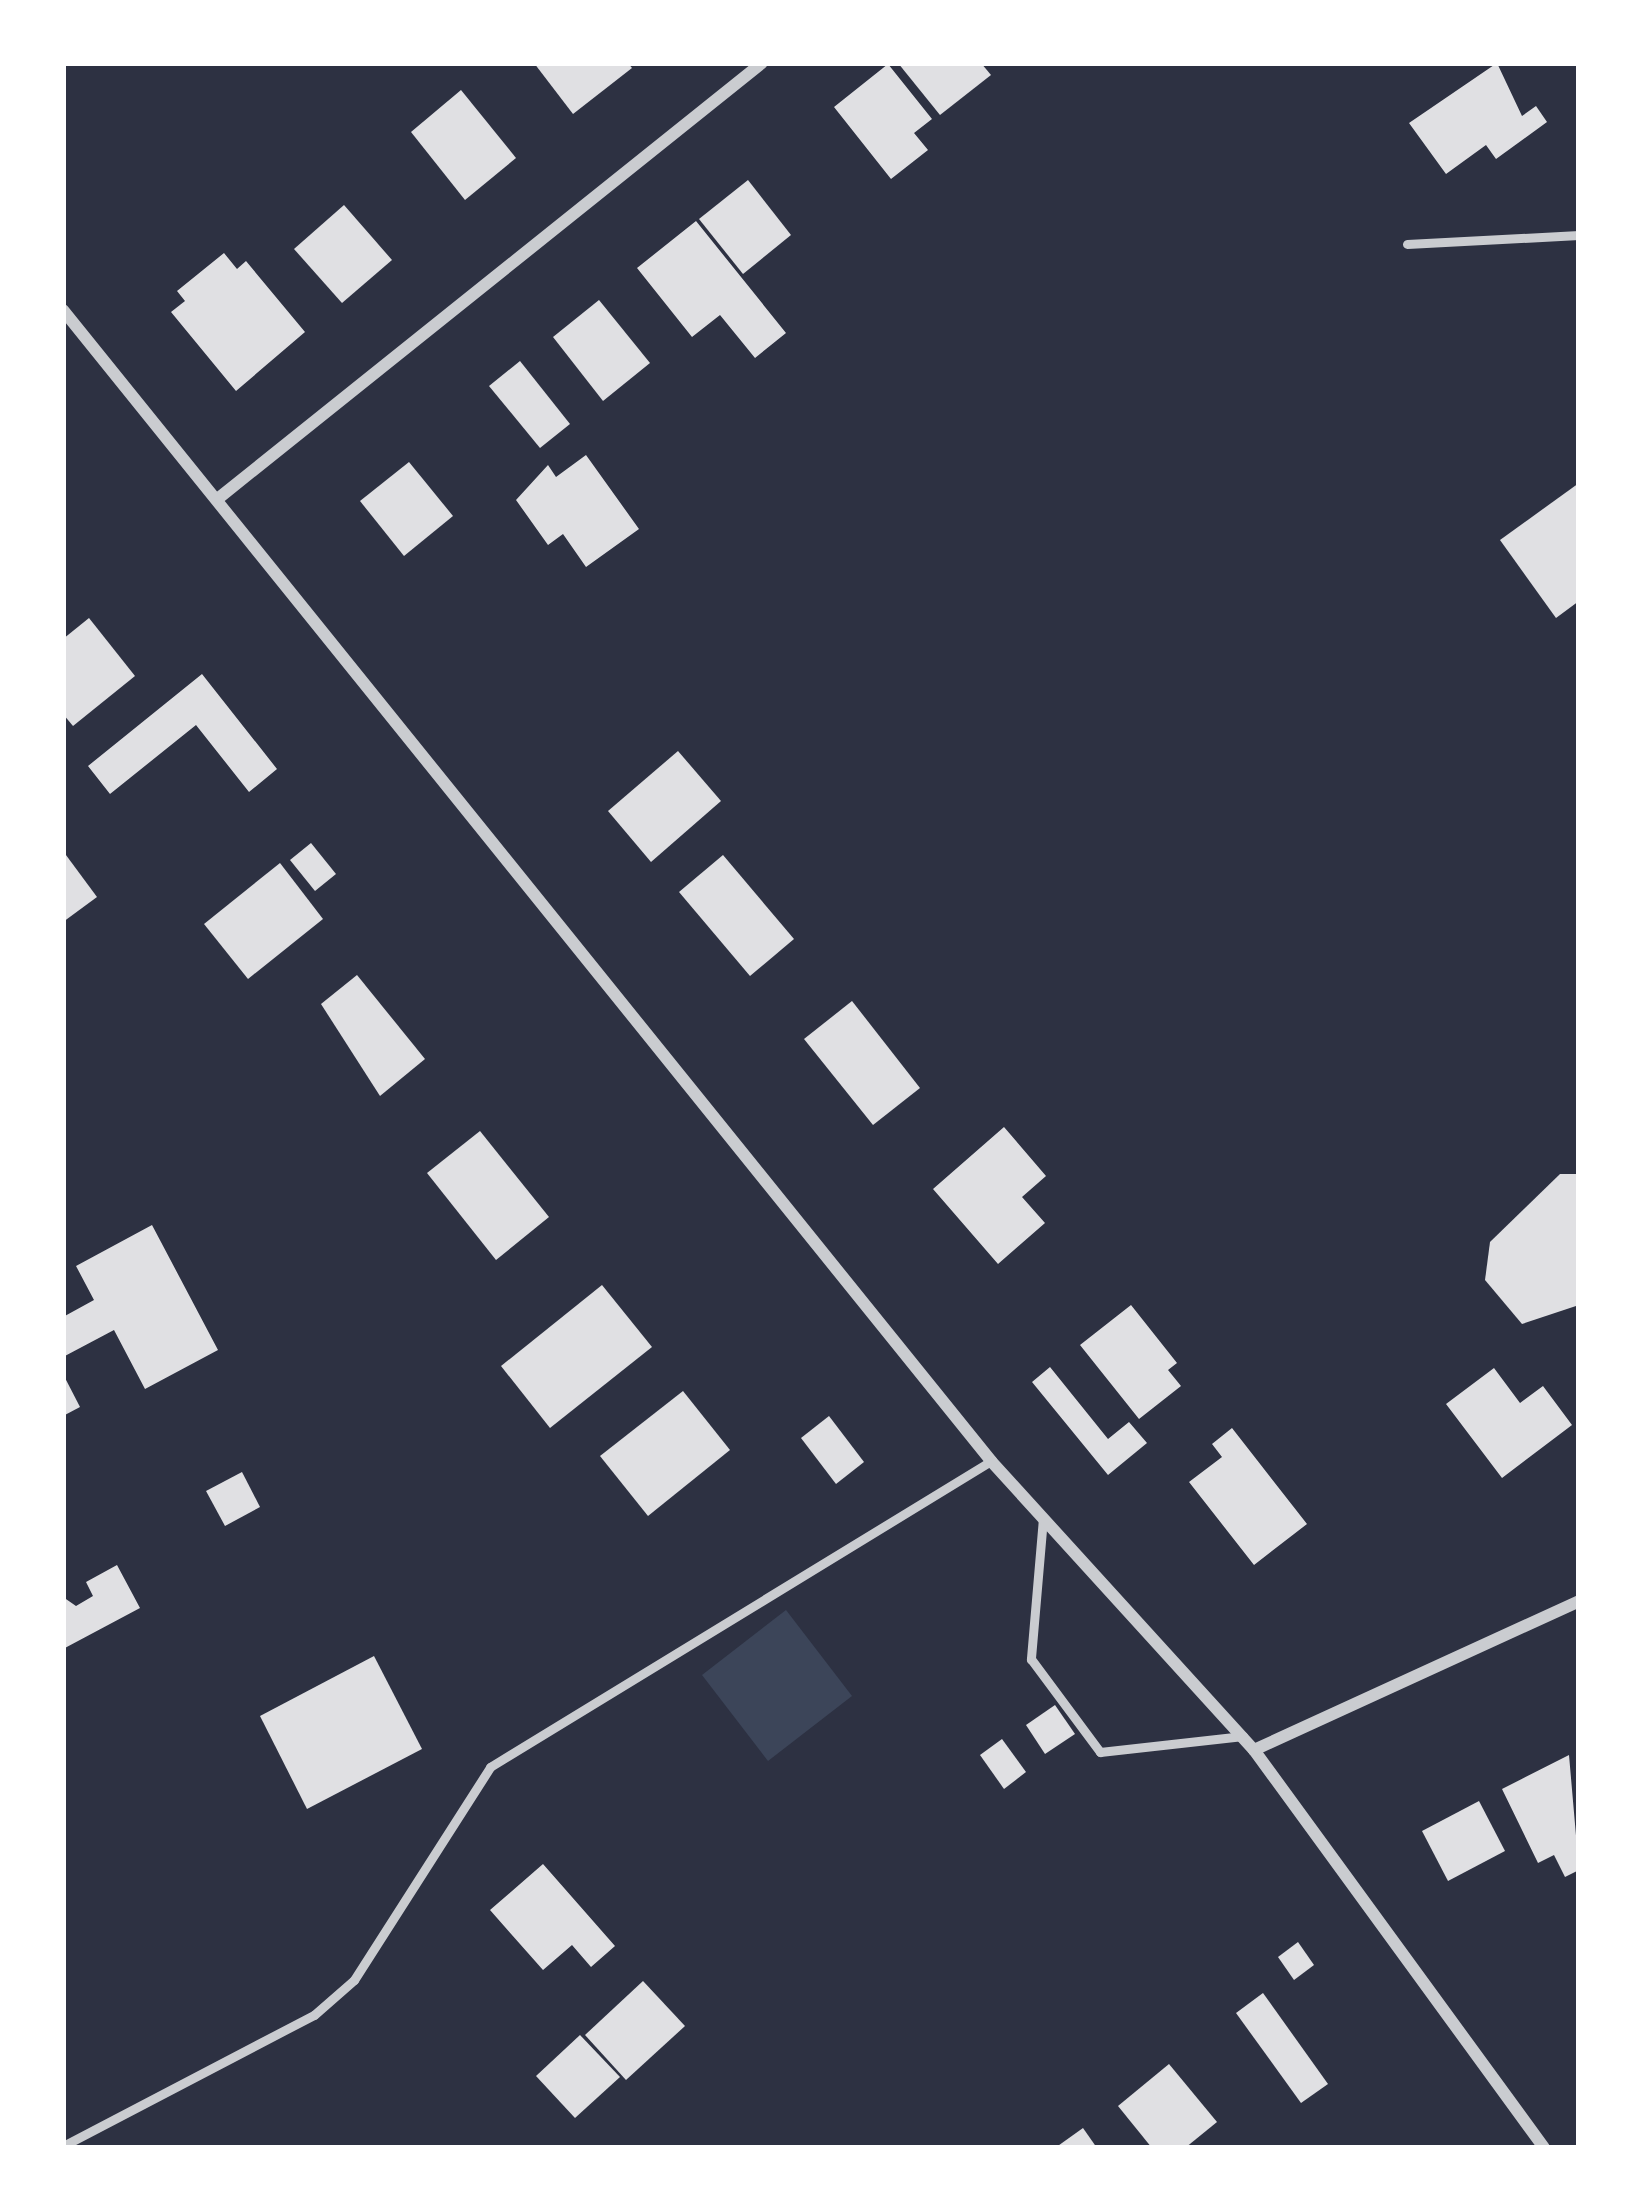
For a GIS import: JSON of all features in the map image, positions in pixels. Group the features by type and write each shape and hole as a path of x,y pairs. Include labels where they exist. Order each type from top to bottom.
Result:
{"street":[{"path":"220,497 762,63"},
{"path":"63,310 220,497 991,1460 1243,1736 1544,2148"},
{"path":"1254,1750 1579,1601"}],"lane":[{"path":"1407,244 1579,235"},
{"path":"63,2146 341,1991 383,1949 490,1767 991,1460"},
{"path":"1043,1518 1031,1659 1100,1752 1243,1736"}],"shaded area":[{"path":"786,1610 852,1696 768,1761 702,1675"}],"building":[{"path":"534,63 628,63 632,68 573,114"},
{"path":"898,63 981,63 991,75 940,115"},
{"path":"1497,63 1522,116 1536,106 1547,122 1496,159 1486,145 1446,174 1409,123"},
{"path":"888,64 932,119 914,133 928,150 891,179 834,107"},
{"path":"461,90 516,158 465,200 411,132"},
{"path":"748,180 791,235 743,274 699,219"},
{"path":"344,205 392,260 342,303 294,249"},
{"path":"696,221 786,333 755,358 720,315 692,337 637,268"},
{"path":"224,253 237,269 246,261 305,332 236,391 171,312 185,301 177,291"},
{"path":"599,300 650,363 603,401 553,337"},
{"path":"520,361 570,424 540,448 489,386"},
{"path":"586,455 639,529 586,567 563,534 548,545 516,500 548,465 556,477"},
{"path":"409,462 453,516 404,556 360,501"},
{"path":"1579,483 1579,601 1556,618 1500,540"},
{"path":"89,618 135,676 73,726 63,714 63,639"},
{"path":"202,674 277,769 249,792 196,725 110,794 88,766"},
{"path":"678,751 721,801 651,862 608,811"},
{"path":"311,843 336,874 315,891 290,860"},
{"path":"63,851 97,897 63,922"},
{"path":"723,855 794,939 750,976 679,892"},
{"path":"280,863 323,919 248,979 204,924"},
{"path":"357,975 425,1059 380,1096 321,1004"},
{"path":"852,1001 920,1088 873,1125 804,1039"},
{"path":"1004,1127 1046,1176 1022,1197 1045,1223 998,1264 933,1189"},
{"path":"480,1131 549,1217 496,1260 427,1173"},
{"path":"1560,1174 1579,1174 1579,1305 1522,1324 1485,1280 1490,1242"},
{"path":"152,1225 218,1350 145,1389 114,1330 63,1357 63,1317 94,1300 76,1266"},
{"path":"602,1285 652,1347 550,1428 501,1366"},
{"path":"1131,1305 1177,1363 1168,1370 1181,1386 1139,1419 1080,1345"},
{"path":"1050,1367 1108,1439 1129,1422 1147,1443 1108,1475 1032,1382"},
{"path":"1494,1368 1520,1403 1543,1386 1572,1425 1502,1478 1446,1404"},
{"path":"63,1374 80,1407 63,1416"},
{"path":"683,1391 730,1450 648,1516 600,1456"},
{"path":"829,1416 864,1462 836,1484 801,1438"},
{"path":"1232,1428 1307,1524 1254,1565 1189,1482 1222,1457 1212,1444"},
{"path":"242,1472 260,1507 225,1526 206,1491"},
{"path":"117,1565 140,1608 63,1649 63,1597 76,1606 93,1596 86,1582"},
{"path":"374,1656 422,1749 307,1809 260,1716"},
{"path":"1055,1705 1075,1734 1045,1754 1026,1725"},
{"path":"1002,1739 1026,1772 1004,1789 980,1755"},
{"path":"1569,1755 1579,1870 1565,1877 1554,1855 1538,1863 1502,1789"},
{"path":"1479,1801 1505,1851 1448,1881 1422,1831"},
{"path":"543,1864 615,1946 591,1967 572,1945 543,1970 490,1910"},
{"path":"1298,1942 1314,1965 1294,1980 1278,1957"},
{"path":"643,1981 685,2026 626,2080 585,2035"},
{"path":"1263,1993 1328,2084 1301,2103 1236,2013"},
{"path":"580,2035 620,2077 575,2118 536,2076"},
{"path":"1169,2064 1217,2122 1185,2148 1152,2148 1118,2106"},
{"path":"1083,2128 1097,2148 1055,2148"}]}
